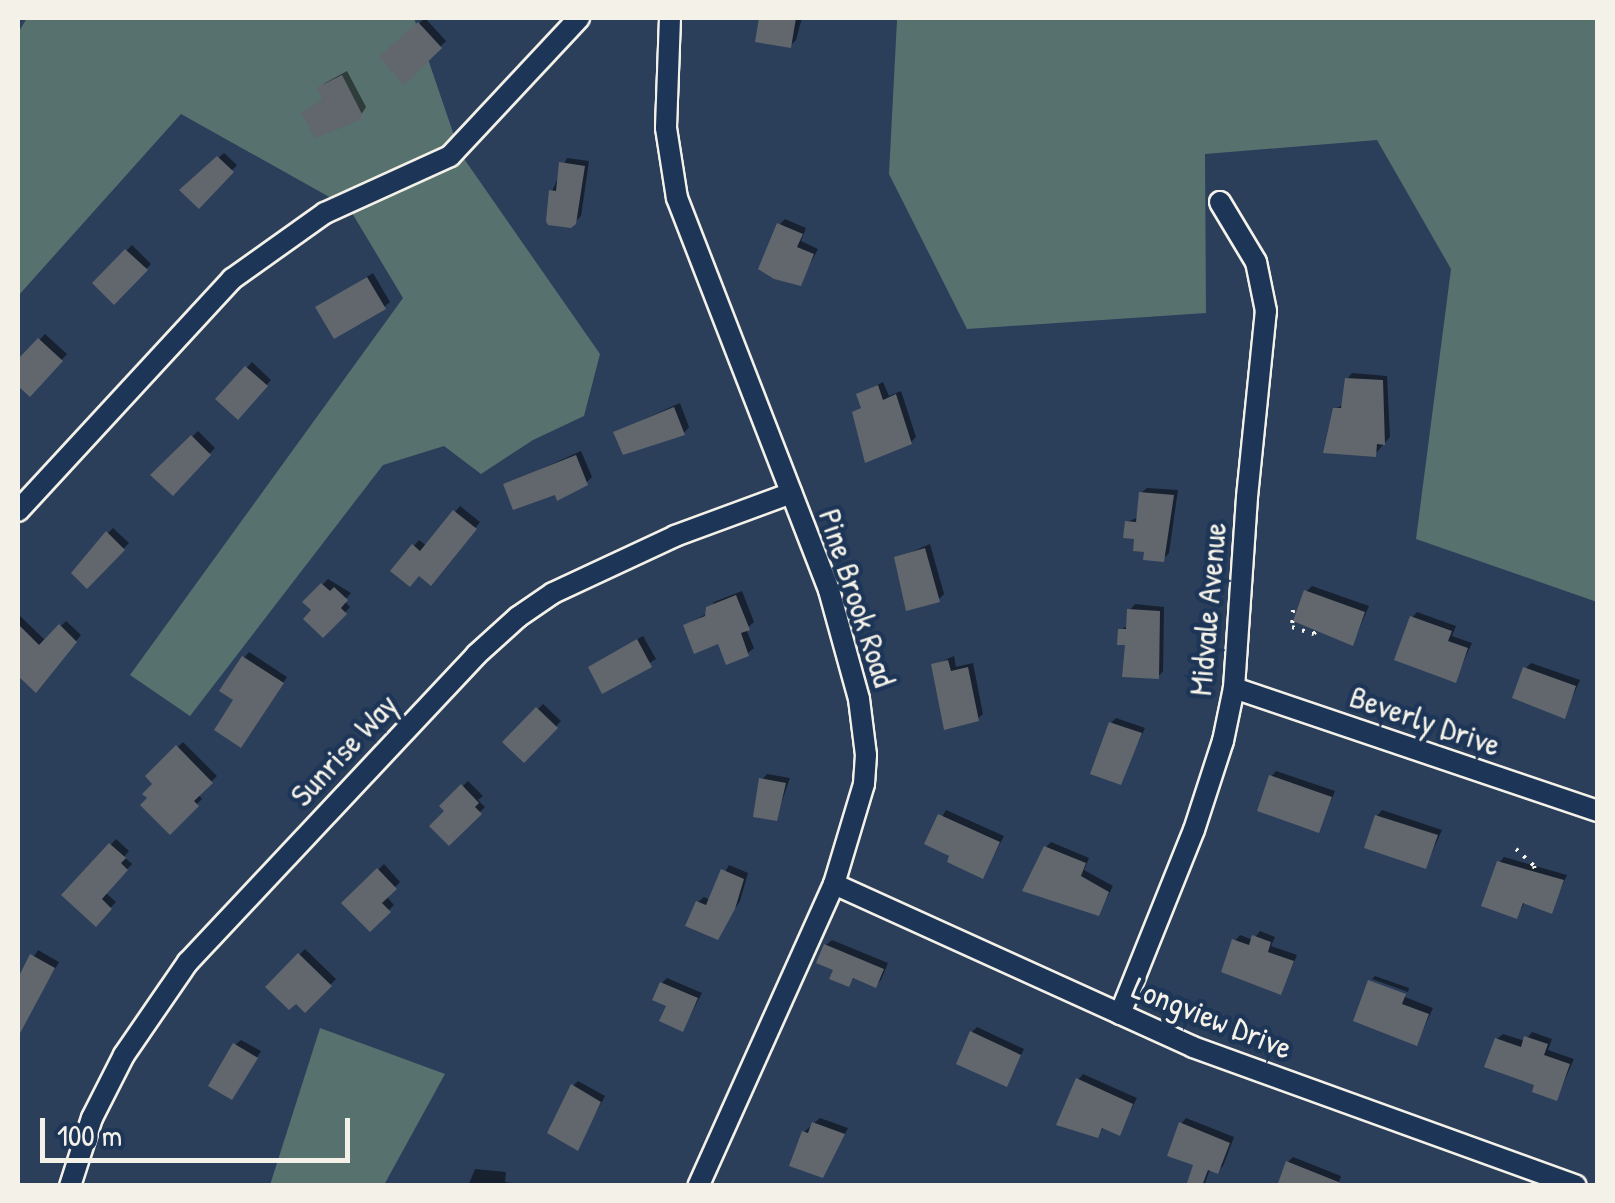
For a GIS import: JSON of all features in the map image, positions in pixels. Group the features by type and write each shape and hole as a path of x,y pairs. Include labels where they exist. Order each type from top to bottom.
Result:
{"street":[{"path":"18,510 232,279 325,213 450,156 578,18"},
{"name":"Pine Brook Road","path":"670,18 665,100 677,198 846,644 864,727 864,784 834,884 698,1186"},
{"name":"Midvale Avenue","path":"1120,1014 1198,819 1223,741 1234,688 1246,496 1266,312 1256,262 1220,202"},
{"name":"Sunrise Way","path":"70,1186 92,1118 124,1055 188,962 476,655 518,617 612,562 791,493"},
{"name":"Beverly Drive","path":"1234,688 1598,811"},
{"name":"Longview Drive","path":"834,884 1202,1050 1576,1186"}],"path":[{"path":"1293,610 1292,627 1314,634 1316,629"},
{"path":"1516,849 1534,866 1536,875"}],"green space":[{"path":"27,18 414,18 460,153 600,354 584,416 533,440 481,474 444,446 383,465 190,716 130,675 403,298 349,208 181,114 18,296 18,33"},
{"path":"890,18 1597,18 1597,602 1416,539 1451,269 1377,140 1205,154 1206,313 967,329 889,174 897,20"},
{"path":"320,1028 445,1074 384,1185 270,1185"}],"building":[{"path":"759,18 796,18 791,48 755,42"},
{"path":"418,22 442,48 404,85 379,57"},
{"path":"342,75 362,114 360,120 315,138 301,112 323,100 316,88"},
{"path":"217,156 234,172 199,209 179,190"},
{"path":"559,162 585,166 576,224 571,228 548,225 546,221 549,190 556,191"},
{"path":"777,223 803,234 797,247 814,254 801,286 774,279 758,269"},
{"path":"125,249 148,270 114,305 92,283"},
{"path":"367,277 386,309 334,339 315,307"},
{"path":"38,338 63,361 30,397 18,386 18,359"},
{"path":"245,366 268,386 238,420 215,399"},
{"path":"1345,378 1383,380 1385,445 1377,444 1376,457 1323,453 1333,408 1341,408"},
{"path":"878,385 883,400 896,394 912,444 865,463 852,412 861,408 856,394"},
{"path":"674,407 685,435 623,455 613,432"},
{"path":"191,435 211,455 173,496 150,475"},
{"path":"576,455 588,485 557,501 555,495 513,510 503,484"},
{"path":"1139,492 1174,495 1164,562 1143,560 1144,552 1133,551 1134,539 1123,538 1125,521 1136,522"},
{"path":"453,510 477,529 431,586 419,576 410,587 390,571 412,544 420,551"},
{"path":"106,531 125,550 87,589 71,573"},
{"path":"925,548 940,602 906,611 894,557"},
{"path":"321,583 330,591 334,587 348,600 341,608 347,614 323,638 303,619 311,610 302,602"},
{"path":"1304,590 1365,612 1353,646 1293,621"},
{"path":"736,595 750,630 741,633 749,656 726,665 718,644 694,654 683,625 705,616 706,607"},
{"path":"1127,609 1160,611 1159,679 1122,677 1125,645 1117,645 1118,629 1126,629"},
{"path":"1410,616 1452,631 1448,641 1468,648 1456,683 1394,660"},
{"path":"18,624 39,645 59,624 77,642 36,693 18,676"},
{"path":"637,639 652,667 602,694 588,667"},
{"path":"242,656 284,683 241,748 214,730 233,700 219,691"},
{"path":"948,660 951,671 968,667 979,721 944,730 931,664"},
{"path":"1523,667 1576,686 1565,719 1512,698"},
{"path":"536,707 558,728 524,763 502,742"},
{"path":"1109,722 1142,733 1121,785 1090,774"},
{"path":"176,745 213,783 194,801 199,806 170,835 140,805 147,798 142,794 152,784 145,776"},
{"path":"1269,775 1332,797 1319,833 1257,811"},
{"path":"759,778 786,783 777,821 753,817"},
{"path":"461,784 479,803 475,807 482,814 449,846 429,826 444,811 439,806"},
{"path":"938,814 1000,842 983,879 947,862 949,856 924,844"},
{"path":"1375,815 1438,835 1426,869 1364,848"},
{"path":"109,843 126,858 121,863 128,870 102,899 112,909 96,927 61,895"},
{"path":"1044,846 1086,863 1081,876 1109,892 1099,916 1022,891"},
{"path":"1497,861 1564,880 1552,914 1523,903 1517,919 1481,906"},
{"path":"377,868 397,889 382,903 391,912 370,932 341,903"},
{"path":"721,869 744,879 735,909 718,940 685,926 696,901 706,905"},
{"path":"1252,935 1271,942 1268,952 1294,961 1281,995 1221,972 1232,939 1249,945"},
{"path":"824,944 884,969 876,988 853,978 849,987 829,979 833,970 816,963"},
{"path":"298,953 332,986 305,1013 296,1004 289,1010 265,987"},
{"path":"30,954 55,968 18,1037 18,978"},
{"path":"1368,980 1406,994 1402,1004 1429,1014 1417,1046 1353,1021"},
{"path":"660,982 698,998 683,1032 659,1021 666,1006 652,1000"},
{"path":"970,1031 1021,1055 1007,1087 956,1064"},
{"path":"1524,1036 1548,1044 1544,1055 1570,1064 1557,1101 1532,1092 1534,1085 1484,1067 1495,1038 1521,1047"},
{"path":"233,1043 258,1058 232,1100 208,1086"},
{"path":"1076,1078 1133,1104 1120,1136 1102,1128 1098,1138 1056,1125"},
{"path":"571,1084 601,1102 578,1151 547,1133"},
{"path":"812,1122 845,1134 823,1178 789,1166 802,1131 808,1133"},
{"path":"1179,1122 1230,1143 1218,1174 1208,1170 1202,1186 1186,1186 1193,1165 1167,1156"},
{"path":"1286,1161 1341,1183 1340,1186 1277,1186"}]}
